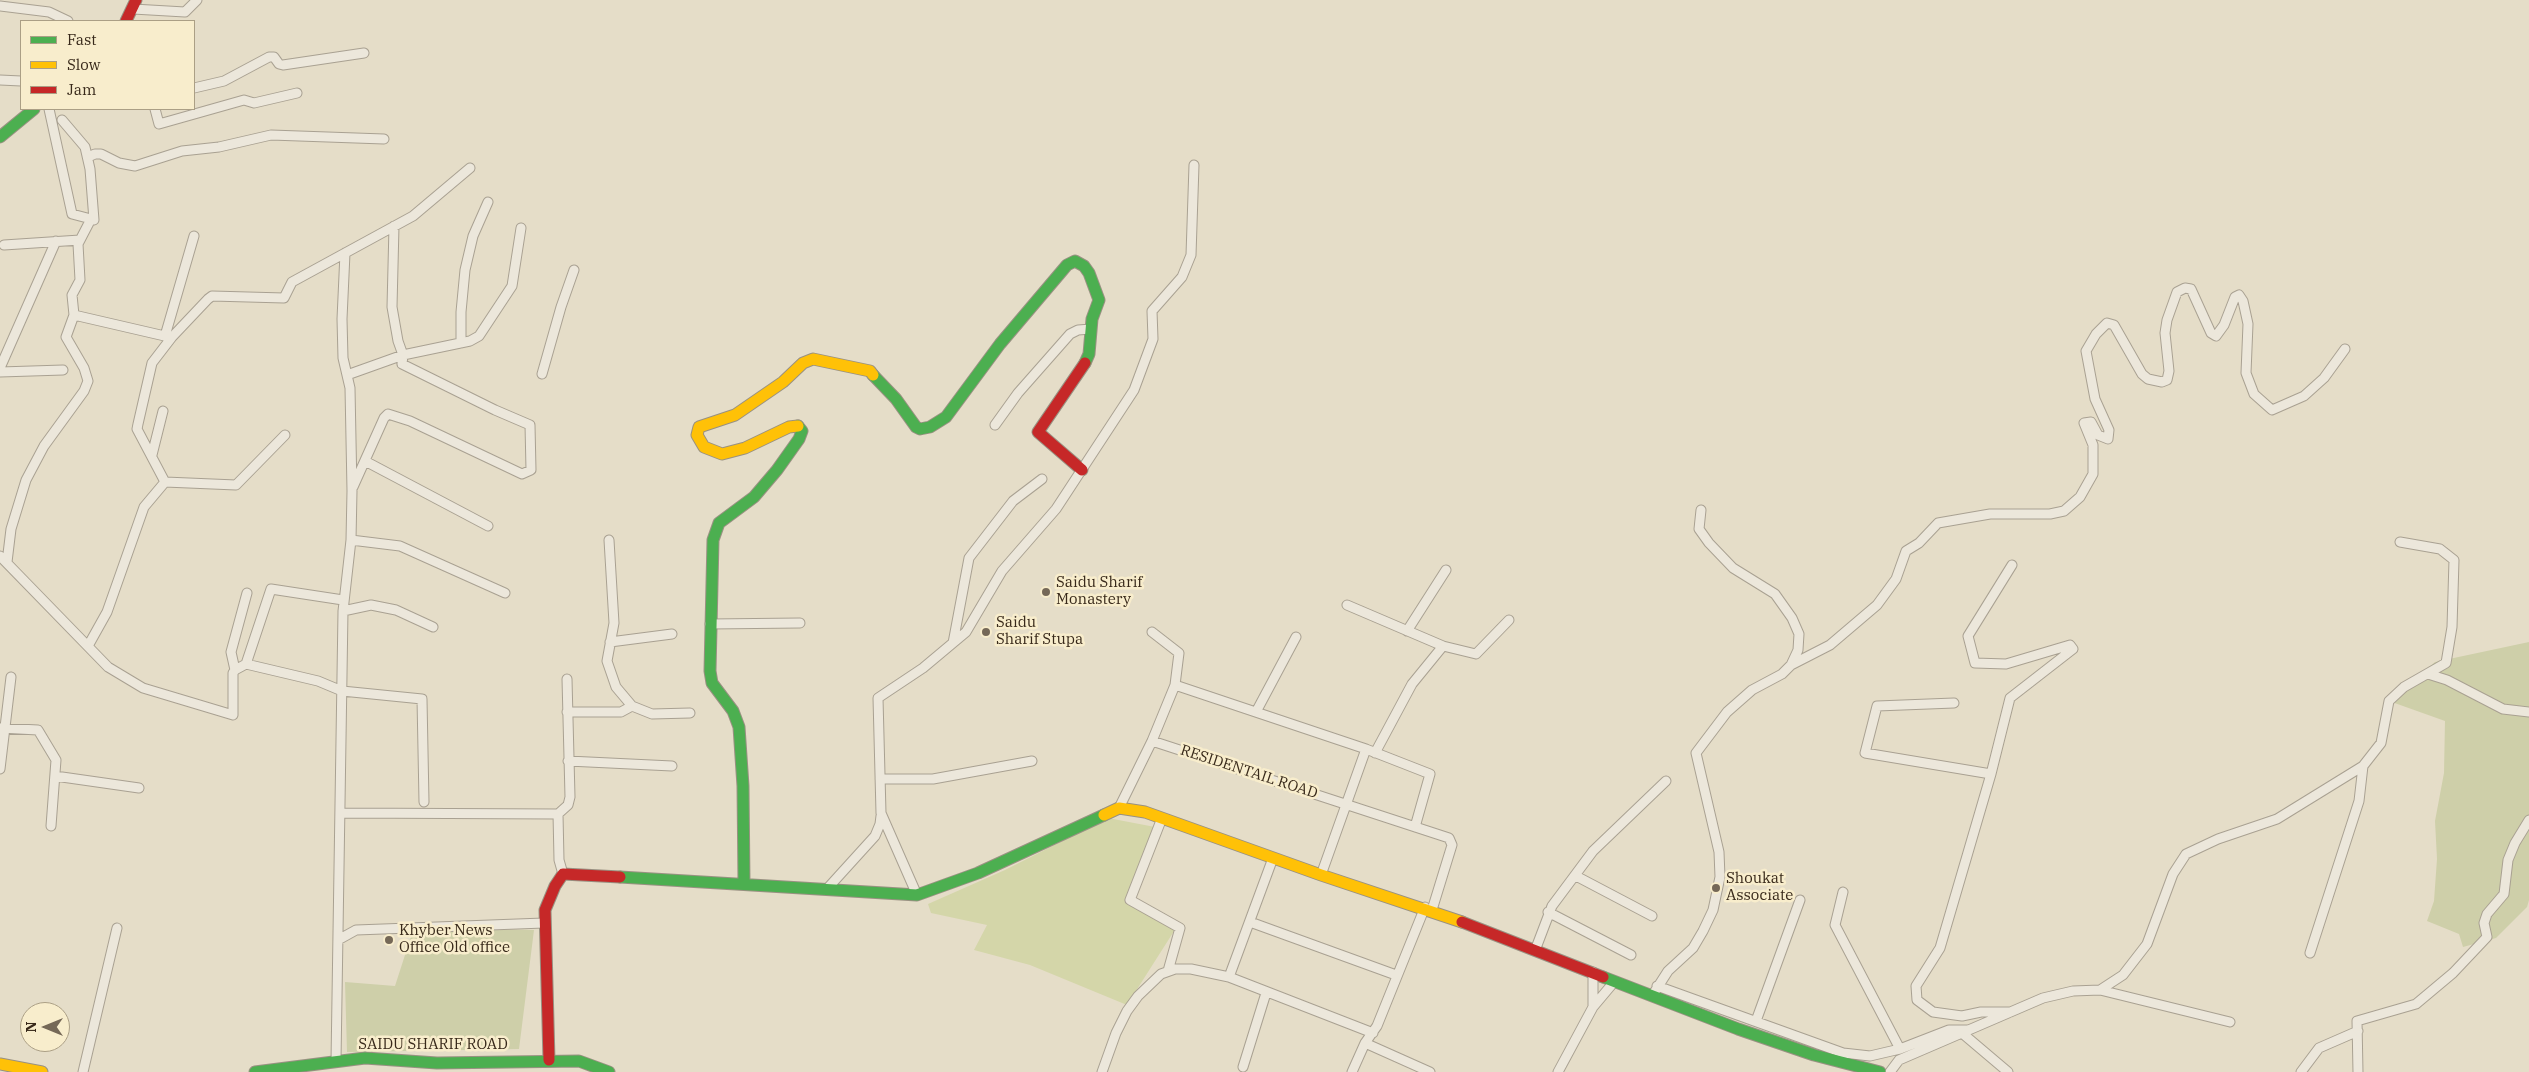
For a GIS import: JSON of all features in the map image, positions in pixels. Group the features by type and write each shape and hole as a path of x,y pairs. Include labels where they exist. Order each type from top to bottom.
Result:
{"street":[{"path":"127,20 135,4 185,12 196,0"},
{"path":"0,6 49,12 66,20"},
{"path":"195,88 224,81 269,57 274,57 279,64 283,65 364,54"},
{"path":"0,80 20,81"},
{"path":"155,110 159,124 244,100 254,103 297,93"},
{"path":"0,137 5,127 32,110"},
{"path":"49,110 72,214 91,219 78,244 80,280 72,295 74,314 66,337 84,368 88,381 84,391 44,446 26,480 3,559 108,667 143,688 233,715 233,673 235,670 231,652 247,593"},
{"path":"62,120 85,147 88,157 94,220"},
{"path":"88,157 101,154 119,163 135,166 182,151 219,147 270,135 384,138"},
{"path":"826,890 875,836 880,824 878,698 924,668 966,632 1002,572 1056,509 1134,390 1154,339 1152,311 1182,277 1191,255 1194,165"},
{"path":"165,482 137,429 152,363 169,337 212,296 284,298 292,282 413,216 470,168"},
{"path":"461,343 460,312 465,270 473,236 488,202"},
{"path":"352,491 384,418 393,414 522,474 531,470 530,425 495,410 402,364 403,355 398,341 392,306 394,226"},
{"path":"347,375 403,355 461,343 479,336 509,293 521,228"},
{"path":"169,337 194,236"},
{"path":"4,245 80,240"},
{"path":"0,368 56,241"},
{"path":"336,1062 343,600 351,540 352,491 350,388 343,358 342,319 345,253"},
{"path":"744,883 744,786 739,726 733,711 712,683 710,624 714,596 715,530 719,523 748,502 777,470 799,439 802,431 798,426 788,427 745,448 722,454 704,446 700,442 698,435 699,427 734,414 782,382 803,363 813,359 870,371 896,399 916,427 920,429 930,427 946,417 1000,344 1067,265 1073,261 1084,266 1098,295 1087,361 1038,432 1082,470"},
{"path":"542,374 561,306 574,270"},
{"path":"1654,991 1668,971 1692,948 1703,931 1713,910 1720,877 1719,852 1696,753 1727,712 1752,690 1782,674 1791,665 1830,645 1877,605 1896,579 1906,551 1919,543 1938,524 1990,514 2050,514 2064,511 2080,496 2093,474 2093,445 2084,423 2091,422 2098,435 2108,439 2109,430 2095,399 2086,351 2096,334 2107,323 2114,325 2142,374 2148,379 2162,382 2167,380 2169,371 2165,333 2166,320 2177,292 2185,288 2191,289 2196,296 2211,333 2216,336 2224,325 2235,297 2239,295 2244,301 2248,324 2246,373 2254,394 2272,410 2304,396 2324,378 2345,349"},
{"path":"74,314 169,337"},
{"path":"995,425 1018,393 1070,334 1078,330 1091,329"},
{"path":"0,372 63,370"},
{"path":"152,455 164,411"},
{"path":"165,482 236,485 285,435"},
{"path":"365,461 488,526"},
{"path":"953,643 969,558 1013,501 1042,478"},
{"path":"88,646 107,612 144,507 165,482"},
{"path":"1700,510 1699,529 1709,543 1733,568 1775,594 1792,618 1799,634 1798,650 1791,665"},
{"path":"351,540 400,546 505,593"},
{"path":"609,540 614,623 607,661 616,687 632,706 652,714 690,713"},
{"path":"2100,990 2123,975 2147,944 2172,874 2186,854 2218,839 2277,819 2362,766 2381,743 2389,701 2404,687 2446,663 2450,647 2454,560 2440,550 2400,542"},
{"path":"2010,1012 1981,1012 1962,1016 1933,1012 1917,1000 1916,986 1940,948 1991,774 2010,698 2073,649 2070,644 2006,664 1975,664 1968,636 2012,565"},
{"path":"1407,630 1446,570"},
{"path":"246,664 270,590 343,600"},
{"path":"343,611 371,604 396,610 433,626"},
{"path":"1347,605 1443,646 1476,654 1509,620"},
{"path":"710,624 800,623"},
{"path":"1119,808 1152,741 1175,685 1179,653 1152,632"},
{"path":"610,642 672,634"},
{"path":"1256,712 1296,637"},
{"path":"1375,753 1412,684 1443,646"},
{"path":"235,670 246,664 318,682 342,691 422,699 424,802"},
{"path":"2426,675 2430,673 2447,680 2503,708 2529,712"},
{"path":"0,769 10,677"},
{"path":"340,812 558,814 568,805 570,797 567,679"},
{"path":"1175,685 1320,736 1366,749 1430,774 1415,827"},
{"path":"1954,703 1877,706 1865,753 1991,774"},
{"path":"567,712 621,712 632,706"},
{"path":"3,728 38,730 56,760 50,826"},
{"name":"RESIDENTAIL ROAD","path":"1152,741 1450,838 1452,841 1429,908"},
{"path":"1321,875 1366,749"},
{"path":"568,761 672,766"},
{"path":"880,780 933,779 1032,761"},
{"path":"2310,953 2359,801 2362,766"},
{"path":"55,776 139,788"},
{"path":"1536,948 1548,912 1593,851 1666,781"},
{"path":"562,874 744,883 916,895 978,873 1119,808 1145,812 1321,875 1429,908 1536,948 1614,982 1654,991 1756,1021 1843,1053 1870,1056 1900,1049 1949,1030 1965,1032 2008,1072"},
{"path":"881,812 916,895"},
{"path":"549,1060 544,923 548,898 562,874 559,860 558,814"},
{"path":"1162,818 1130,900 1180,928 1168,971"},
{"path":"2358,1072 2357,1021 2416,1004 2453,974 2487,937 2484,923 2492,907 2504,894 2508,860 2515,843 2529,820"},
{"path":"1230,977 1273,858"},
{"path":"1576,876 1652,916"},
{"path":"1843,892 1834,925 1900,1049"},
{"path":"1756,1021 1800,900"},
{"path":"1352,1072 1365,1043 1373,1034 1396,975 1429,908"},
{"path":"1548,912 1631,955"},
{"path":"1250,922 1396,975"},
{"path":"338,940 356,930 544,923"},
{"path":"83,1072 117,928"},
{"path":"1102,1072 1116,1033 1128,1011 1150,984 1161,974 1168,971 1191,969 1230,977 1266,993 1373,1034"},
{"path":"1593,972 1593,1007"},
{"path":"1558,1072 1593,1007 1614,982"},
{"path":"1890,1072 1899,1060 2043,998 2073,991 2100,990 2230,1022"},
{"path":"1654,991 1814,1055 1880,1072"},
{"path":"1243,1067 1266,993"},
{"path":"2301,1072 2319,1048 2358,1031"},
{"path":"1365,1043 1430,1072"},
{"name":"SAIDU SHARIF ROAD","path":"255,1072 365,1058 426,1067 579,1060 609,1072"},
{"path":"0,1064 42,1072"}],"green space":[{"path":"2529,642 2529,900 2527,907 2496,938 2463,947 2459,934 2427,921 2434,901 2437,859 2435,821 2444,773 2445,721 2389,701 2435,662"},
{"path":"1108,818 1155,827 1125,902 1176,928 1127,1005 1030,965 974,950 987,925 931,913 928,904 1005,870"},
{"path":"414,927 534,930 519,1049 347,1052 345,982 395,986"}],"traffic: fast":[{"path":"0,137 33,110"},
{"path":"873,375 896,399 916,427 920,429 930,427 946,417 1000,344 1067,265 1075,261 1084,266 1089,273 1099,300 1092,319 1089,354 1085,363"},
{"path":"744,883 743,786 739,727 733,711 712,683 710,671 713,540 719,523 754,497 777,470 799,439 802,431 798,426"},
{"path":"620,877 917,895 978,873 1104,815"},
{"path":"1603,977 1738,1029 1814,1055 1880,1072"},
{"path":"255,1072 365,1058 437,1063 579,1061 609,1072"}],"traffic: slow":[{"path":"798,426 789,427 745,448 722,454 704,447 697,435 699,427 735,415 783,382 803,363 813,359 870,371 873,375"},
{"path":"1104,815 1119,808 1145,812 1321,875 1462,922"},
{"path":"0,1064 42,1072"}],"traffic: jam":[{"path":"126,20 136,0"},
{"path":"1082,470 1038,432 1085,363"},
{"path":"549,1060 545,910 555,886 563,874 620,877"},
{"path":"1462,922 1603,977"}],"place":[{"name":"Saidu Sharif Monastery","path":"1046,592"},
{"name":"Saidu Sharif Stupa","path":"986,632"},
{"name":"Shoukat Associate","path":"1716,888"},
{"name":"Khyber News Office Old office","path":"389,940"}]}
